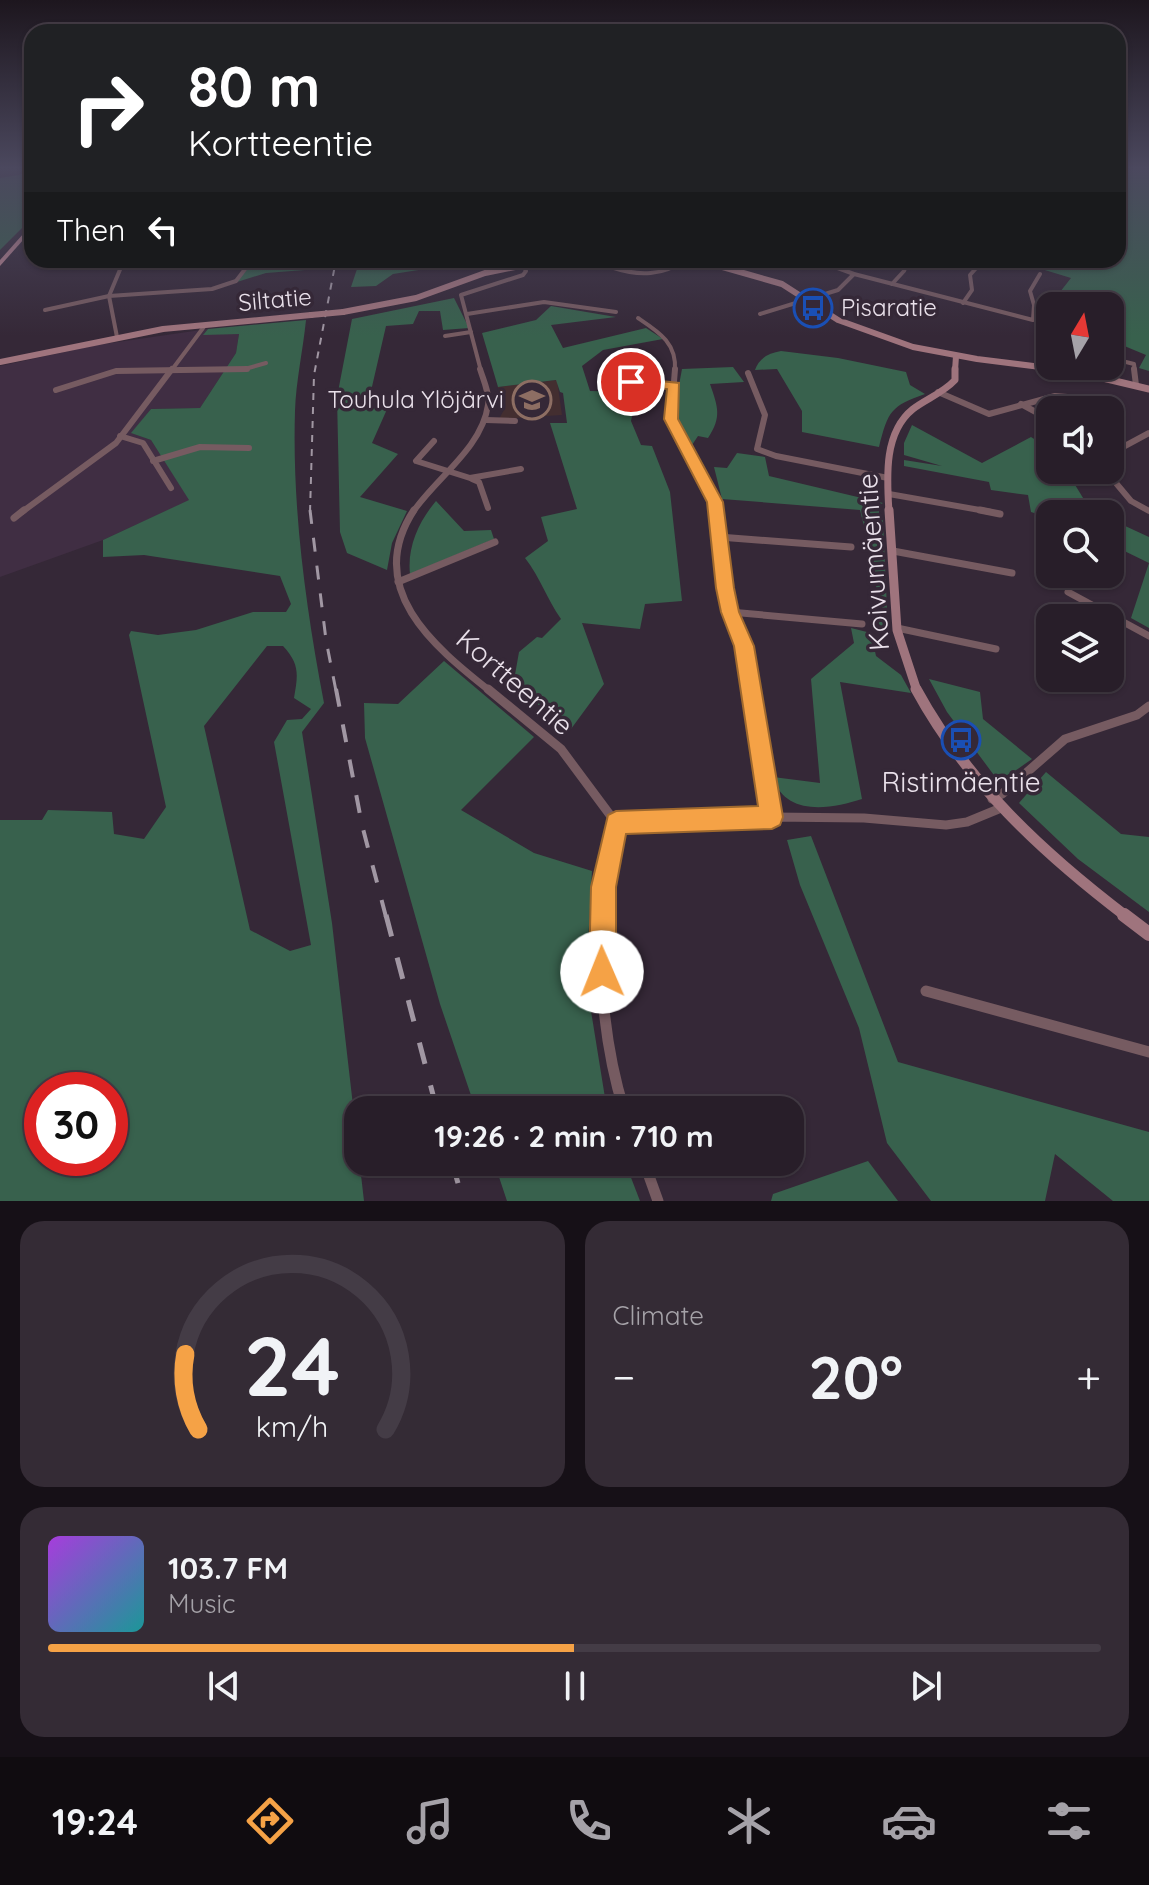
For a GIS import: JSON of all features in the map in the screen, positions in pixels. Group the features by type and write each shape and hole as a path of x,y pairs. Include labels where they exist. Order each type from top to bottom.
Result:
{"main road":[{"path":"0,264 24,236"}],"street":[{"path":"117,337 109,296 121,268"},
{"path":"45,310 109,296 212,289 236,281 246,268"},
{"name":"Siltatie","path":"0,362 117,337 206,324 343,312 426,296 506,268"},
{"path":"515,421 486,420 489,402 463,293 523,275 524,268"},
{"path":"614,268 664,272 676,268"},
{"path":"726,268 782,284 853,326 913,347 956,356 1059,367 1149,389"},
{"path":"838,268 1033,320 1034,305 1030,291 1040,274"},
{"path":"892,284 905,268"},
{"path":"963,303 972,290 970,275 976,268"},
{"path":"760,314 838,290 854,274"},
{"path":"467,314 544,302 616,312"},
{"path":"638,318 670,342 676,355 671,419 712,494 730,612 744,646 772,817"},
{"path":"14,518 116,443 206,324"},
{"path":"445,336 471,332"},
{"name":"Koivumäentie","path":"956,356 955,380 902,421 891,445 888,478 901,653 928,710 992,799 1096,895 1149,934"},
{"path":"1124,362 1134,364 1136,385"},
{"path":"56,390 116,371 245,369 266,363"},
{"path":"748,373 765,415 757,449 776,456 888,478"},
{"path":"631,382 674,385"},
{"path":"938,392 989,414 1036,397"},
{"path":"1021,404 1036,412"},
{"name":"Kortteentie","path":"486,420 413,511 403,531 397,556 398,582 408,608 435,643 563,750 616,823"},
{"path":"1124,446 1149,433"},
{"path":"120,436 143,443 171,488"},
{"path":"434,441 416,461 479,482 488,508"},
{"path":"153,461 196,446 249,448"},
{"path":"470,478 521,469"},
{"path":"1117,484 1131,501 1149,511"},
{"path":"889,494 1000,514"},
{"path":"719,537 851,547"},
{"path":"398,582 495,542"},
{"path":"893,551 1012,573"},
{"path":"1068,592 1149,636"},
{"path":"730,612 862,624"},
{"path":"897,628 996,649"},
{"path":"992,799 1002,794 1065,739 1137,715 1149,706"},
{"path":"621,1096 608,1036 602,972 603,887 616,823 772,817 864,818 946,825 967,822 1001,808"},
{"path":"926,991 1149,1052"},
{"path":"649,1176 658,1201"}],"shaded area":[{"path":"208,329 204,334 239,334 236,353 200,408 151,409 132,433 151,440 190,500 103,540 0,577 0,366 97,345"},
{"name":"Touhula Ylöjärvi","path":"557,380 562,415 499,419 505,408 498,387"}],"green space":[{"path":"0,224 24,224 24,226 0,250"},
{"path":"1126,224 1149,224 1149,371 1139,368 1146,355 1124,346 1124,292 1060,292 1071,278 1038,268 1126,268"},
{"path":"248,268 318,268 266,273 237,282"},
{"path":"357,268 431,268 393,274 376,286 351,287"},
{"path":"454,298 469,328 443,330 440,311 419,311 413,324 386,326 371,391 388,407 372,443 398,454 360,497 407,511 392,543 387,570 347,553 340,532 337,397 352,319"},
{"path":"551,306 616,317 551,325 563,348 646,328 663,339 603,350 582,366 590,391 637,392 631,421 641,445 652,446 670,492 682,601 645,604 640,629 582,623 604,684 571,729 513,686 519,652 537,637 542,638 561,619 525,558 548,541 541,517 577,509 550,423 567,423 563,393 556,380 498,387 482,333 536,320"},
{"path":"306,320 296,400 296,485 306,595 324,703 302,732 332,923 352,1096 344,1096 344,1176 361,1176 364,1201 0,1201 0,820 42,820 48,810 112,812 114,834 144,839 166,807 129,635 131,631 158,635 196,630 253,612 286,612 291,604 280,576 144,555 103,557 103,540 189,500 151,440 131,433 151,409 200,408 236,353 239,334 203,335 208,329","holes":["267,646 283,646 289,652 296,670 294,698 311,709 302,719 287,720 274,742 311,945 290,951 250,930 204,726"]},
{"path":"781,351 838,358 906,372 910,385 925,394 905,402 893,412 885,425 879,447 802,432 802,411 777,369 755,370 765,357"},
{"path":"733,367 744,382 710,384 717,406 717,418 708,438 698,436 690,448 679,425 676,409 682,369"},
{"path":"912,425 982,463 1031,437 1036,440 1036,484 1075,484 1084,500 1036,500 1036,514 1031,512 1028,495 991,490 989,482 904,466 904,460 942,466 904,455 904,443"},
{"path":"737,453 765,457 769,476 883,503 879,505 879,515 883,521 888,632 879,624 875,571 860,510 722,499 714,467 727,468"},
{"path":"436,501 464,531 491,530 494,539 410,574 410,554 416,535"},
{"path":"1124,525 1149,537 1149,563 1124,551"},
{"path":"1149,563 1149,628 1131,618"},
{"path":"851,628 871,633 876,656 901,675 911,693 840,682 862,799 823,807 798,804 779,790 773,777 820,783 811,679 854,643"},
{"path":"444,661 534,737 461,810 534,853 592,871 586,980 605,1096 471,1096 440,1004 365,738 364,703 398,704"},
{"path":"929,679 980,692 983,719 1032,759 999,782 947,712"},
{"path":"1046,772 1121,834 1149,837 1149,912 1078,859 1019,803"},
{"path":"811,836 898,1062 1149,1132 1149,1201 1113,1201 1055,1154 1045,1201 931,1201 887,1143 859,1028 800,885 787,840"},
{"path":"868,1161 898,1201 771,1201 773,1194"},
{"path":"499,1176 630,1176 640,1201 507,1201"}],"railway":[{"path":"310,510 314,375 334,268"},
{"path":"310,510 326,640 336,691"},
{"path":"336,689 362,825 386,917"},
{"path":"386,915 433,1096"},
{"path":"456,1176 463,1201"}],"place":[{"name":"Pisaratie","path":"813,308"},
{"name":"Touhula Ylöjärvi","path":"532,400"},
{"name":"Ristimäentie","path":"961,740"}],"route":[{"path":"602,972 603,887 616,823 772,817 744,646 736,631 725,588 715,502 671,419 674,385 631,382"}]}
